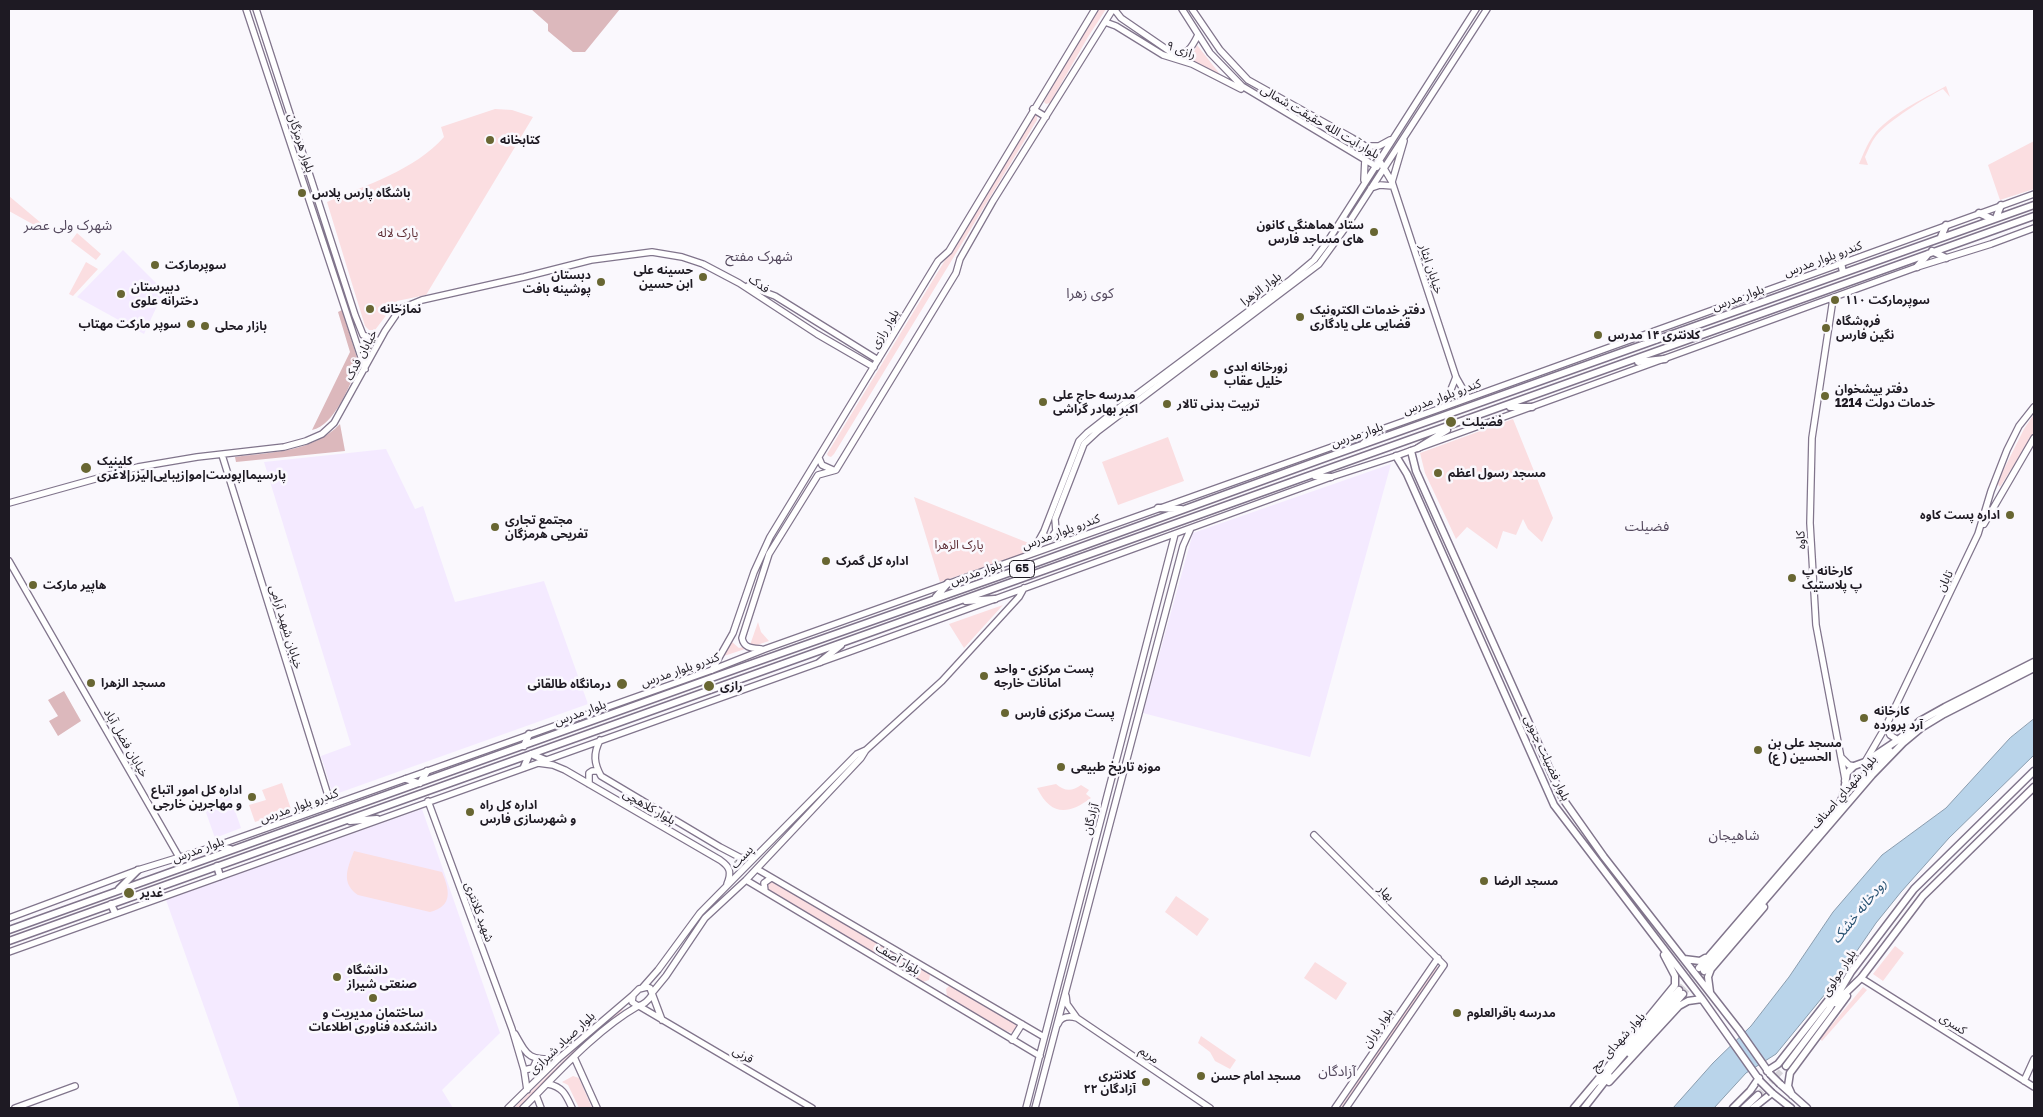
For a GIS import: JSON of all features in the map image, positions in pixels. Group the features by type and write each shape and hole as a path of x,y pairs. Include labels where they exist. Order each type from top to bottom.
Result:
{"main road":[{"name":"بلوار هرمزگان","path":"246,9 365,369"},
{"name":"بلوار هرمزگان","path":"256,9 355,316 364,335 379,341"},
{"name":"بلوار رازی","path":"712,670 733,633 761,554 938,261 949,251 1095,9"},
{"path":"765,649 747,647 743,643 743,632 761,575 777,541 818,476 836,470 956,273 960,259 1114,9"},
{"name":"رازی ۹","path":"1114,9 1121,18 1172,55 1252,94"},
{"name":"بلوار آیت الله حقیقت شمالی","path":"1182,9 1210,53 1252,94 1384,170"},
{"name":"بلوار آیت الله حقیقت شمالی","path":"1192,9 1220,50 1248,80 1364,146 1379,160 1384,170"},
{"name":"بلوار الزهرا","path":"1032,553 1043,534 1079,441 1124,404 1305,268 1322,249 1476,9"},
{"name":"بلوار الزهرا","path":"1056,531 1055,519 1084,443 1319,264 1332,248 1384,170 1487,9"},
{"path":"1116,26 1117,20 1121,18"},
{"name":"رازی ۹","path":"1105,22 1116,26 1163,55 1182,54 1189,50 1198,35"},
{"path":"1427,84 1434,90"},
{"path":"1033,109 1046,117"},
{"path":"1371,188 1393,184 1406,134"},
{"path":"1359,156 1364,146 1379,146 1392,139"},
{"path":"1363,186 1365,160"},
{"name":"خیابان ایثار","path":"1384,170 1393,184 1456,377"},
{"name":"کندرو بلوار مدرس","path":"9,918 138,870 216,846 712,670 765,649 2034,194"},
{"path":"1979,213 1994,218 2002,205"},
{"name":"بلوار مدرس","path":"9,930 1658,340 1956,231 2034,205"},
{"name":"بلوار مدرس","path":"9,939 1312,476 2034,216"},
{"path":"1941,237 1946,225 1956,231"},
{"path":"9,952 1330,478 1411,451 1917,267 2034,228"},
{"name":"خیابان فدک","path":"9,503 138,467 284,448 322,434 334,424 394,316 400,309 409,304 458,290 524,277 591,260 652,252 682,257 703,264 739,283"},
{"path":"1917,267 1931,252 1946,258"},
{"path":"1841,263 1843,272"},
{"name":"فدک","path":"739,283 775,296 878,360"},
{"name":"فدک","path":"739,283 874,367"},
{"name":"کاوه","path":"1833,298 1812,438 1810,522 1816,625 1845,780"},
{"path":"348,318 355,316"},
{"path":"1719,317 1723,329"},
{"path":"1639,337 1658,340"},
{"path":"861,359 864,356 864,351"},
{"path":"1626,363 1665,359"},
{"path":"1456,377 1468,398"},
{"path":"1444,407 1456,377"},
{"path":"1503,407 1532,407"},
{"name":"تابان","path":"1865,762 1886,726 1978,534 1990,491 2007,450 2019,426 2034,407"},
{"path":"1418,448 1456,424"},
{"path":"1359,447 1379,430"},
{"path":"1978,534 2000,493 2034,438"},
{"name":"بلوار فضیلت جنوبی","path":"1411,451 1416,471 1562,799 1640,904 1739,1030 1767,1071 1807,1108"},
{"name":"خیابان شهید آرامی","path":"222,455 331,805"},
{"name":"بلوار فضیلت جنوبی","path":"1396,456 1407,474 1554,804 1702,999 1759,1078 1772,1093 1790,1108"},
{"path":"818,458 826,468 836,470"},
{"path":"1407,474 1409,468 1416,471"},
{"path":"1312,476 1330,478"},
{"path":"1237,490 1240,501"},
{"path":"1158,508 1185,509"},
{"name":"آزادگان","path":"1035,1108 1183,546 1191,528"},
{"path":"1043,534 1050,538 1056,531 1069,540"},
{"name":"آزادگان","path":"1026,1108 1175,534"},
{"path":"1438,543 1446,539"},
{"path":"1173,544 1178,543 1183,546"},
{"name":"خیابان فضل آباد","path":"9,561 180,857"},
{"path":"934,599 948,584"},
{"name":"پست","path":"643,987 658,970 700,913 776,834 861,758 866,750 942,681 1019,597 1024,588"},
{"path":"1002,596 1008,602 1005,612"},
{"path":"957,602 995,599"},
{"path":"820,662 844,642"},
{"name":"بلوار شهداي اصناف","path":"1845,780 1843,796 1839,804 1708,956 1701,969 1784,878 1920,721 2034,662"},
{"name":"بلوار شهداي اصناف","path":"1854,766 1901,742 1944,714 2034,668"},
{"path":"723,686 736,692"},
{"path":"618,712 622,722"},
{"path":"1841,757 1854,766 1847,773 1845,780 1847,785 1855,786 1877,761 1901,742 1890,736 1886,726"},
{"path":"524,746 531,733 544,738"},
{"path":"589,784 589,773 598,771 594,761 595,751 600,740"},
{"path":"524,767 530,755 545,760"},
{"name":"بلوار کلاهچی","path":"536,763 553,765 565,770 718,858"},
{"path":"406,779 419,783 427,771"},
{"name":"بلوار کلاهچی","path":"598,771 608,782 724,849 741,858 756,856"},
{"name":"بلوار مولوی","path":"1829,1010 1850,972 1914,889 2034,771"},
{"path":"2028,777 2034,786"},
{"name":"پست","path":"652,994 705,918 757,869 832,784"},
{"name":"بلوار مولوی","path":"1829,1010 1861,978 1923,896 2034,786"},
{"name":"شهید کلانتری","path":"428,801 512,1028"},
{"path":"342,822 377,819"},
{"path":"776,834 783,841"},
{"name":"بهار","path":"1314,835 1444,965"},
{"path":"216,846 231,850"},
{"path":"718,858 724,856 724,849"},
{"path":"1092,855 1101,858"},
{"path":"718,858 728,865 730,872 725,888"},
{"path":"217,866 220,876"},
{"name":"بلوار آصف","path":"757,869 1044,1037"},
{"path":"118,891 138,870"},
{"path":"765,892 763,888 764,883 771,878"},
{"path":"1710,994 1708,977 1711,969 1750,926 1784,878"},
{"name":"بلوار آصف","path":"746,880 1040,1056"},
{"path":"111,904 115,913"},
{"path":"1634,910 1640,904"},
{"path":"1597,1086 1674,985 1675,976 1671,967 1648,928"},
{"path":"1684,960 1700,961 1708,956"},
{"name":"بلوار باران","path":"1335,1108 1438,958"},
{"name":"بلوار باران","path":"1346,1108 1444,965"},
{"path":"658,970 657,977 666,976"},
{"path":"1767,1071 1778,1064 1850,972"},
{"path":"1792,1095 1788,1086 1790,1073 1861,978"},
{"name":"کسری","path":"1861,978 2034,1087"},
{"path":"652,994 649,1000 638,1006 632,1002 633,995 643,987 650,988 662,1020"},
{"path":"1066,992 1067,1004 1077,1018"},
{"name":"بلوار شهدای حج","path":"1574,1108 1597,1086 1681,992"},
{"name":"بلوار صیاد شیرازی","path":"508,1108 558,1060 633,995"},
{"path":"1597,1086 1611,1080 1679,1006 1688,1001 1702,999"},
{"path":"621,1004 626,1006 627,1012"},
{"name":"بلوار صیاد شیرازی","path":"523,1108 574,1057 627,1012 638,1006"},
{"name":"قرنی","path":"638,1006 812,1108"},
{"path":"1786,1066 1829,1010"},
{"path":"1057,1026 1059,1021 1064,1018 1070,1016 1077,1018"},
{"name":"مریم","path":"1077,1018 1210,1108"},
{"path":"1012,1040 1022,1024"},
{"path":"512,1028 523,1049 537,1059 558,1060"},
{"path":"512,1028 524,1070 527,1090"},
{"path":"574,1057 597,1108"},
{"path":"524,1070 533,1068 537,1059"},
{"path":"2024,1081 2034,1059"},
{"path":"1733,1108 1750,1091 1759,1078"},
{"path":"548,1084 559,1086 565,1092 572,1108"},
{"path":"15,1108 75,1086"},
{"name":"بلوار شهدای حج","path":"1584,1108 1597,1086"},
{"path":"1753,1108 1772,1093"},
{"path":"536,1095 541,1108"},
{"path":"1744,1108 1758,1095"}],"shaded area":[{"path":"531,9 620,9 585,52 573,52 548,31 548,24"},
{"name":"دبیرستان دخترانه علوی","path":"123,250 164,291 144,334 77,297"},
{"path":"342,310 358,366 346,394 334,413 328,421 312,430 350,352 338,312"},
{"path":"340,424 345,451 236,462 235,457 277,452 305,445 329,433"},
{"path":"386,449 415,509 423,506 455,602 544,581 588,704 333,795 321,756 351,745 264,462"},
{"path":"1391,464 1310,757 1143,713 1193,533"},
{"path":"64,691 81,721 58,736 49,721 58,716 48,700"},
{"path":"229,793 241,828 215,838 203,804"},
{"name":"دانشگاه صنعتی شیراز","path":"422,809 500,1033 442,1090 453,1108 240,1108 166,900"}],"green space":[{"path":"1099,9 1106,9 1050,103 1046,104 1044,102 1066,62"},
{"path":"1197,45 1223,78 1181,58 1193,54"},
{"path":"1946,86 1950,97 1943,89 1898,117 1876,136 1865,157 1868,165 1859,164 1871,139 1880,128 1906,108"},
{"name":"پارک لاله","path":"495,109 512,110 533,117 426,295 397,301 375,330 369,330 365,326 327,202 389,176 419,159 444,137 441,127"},
{"path":"1034,114 1037,116 1037,120 834,454 831,457 828,456 827,454"},
{"path":"2034,141 2034,189 2000,200 1988,165"},
{"path":"9,196 47,228 45,231 9,211"},
{"path":"77,233 101,254 96,260 71,241"},
{"path":"86,262 98,269 73,296 69,294"},
{"path":"2034,414 2034,433 2000,487 1997,483 2024,429"},
{"path":"1513,419 1553,518 1542,542 1528,529 1523,519 1516,535 1503,531 1497,549 1467,527 1456,539 1425,473 1420,453"},
{"path":"1168,437 1184,481 1118,505 1102,462"},
{"name":"پارک الزهرا","path":"914,497 1031,544 1025,553 940,582"},
{"path":"1003,605 964,648 949,624"},
{"path":"758,622 761,632 769,641 721,657 732,642 739,648 750,645"},
{"path":"282,783 291,809 255,822 249,805 266,800 262,790"},
{"path":"1056,784 1068,790 1081,785 1089,790 1086,794 1091,798 1075,808 1061,810 1054,808 1042,797 1037,788"},
{"path":"354,851 442,872 448,891 446,901 443,906 430,912 358,895 352,890 347,880 348,869"},
{"path":"772,881 928,972 930,975 929,980 923,982 919,980 768,890 767,885"},
{"path":"1176,896 1209,919 1197,936 1165,912"},
{"path":"1895,946 1904,953 1883,981 1873,974"},
{"path":"1315,962 1347,983 1336,1000 1304,978"},
{"path":"1436,966 1438,967 1343,1108 1340,1108"},
{"path":"950,985 1014,1021 1018,1027 1014,1033 990,1023 947,996 946,989"},
{"path":"1863,987 1867,990 1822,1041 1820,1039"},
{"path":"623,1005 622,1011 580,1048 519,1108 514,1108 597,1028"},
{"path":"1201,1036 1236,1060 1230,1069 1215,1061 1210,1052 1198,1043"},
{"path":"573,1076 579,1078 592,1108 579,1108 568,1085 562,1082"}],"water":[{"name":"رودخانه خشک","path":"2034,719 2034,755 1949,838 1901,892 1876,923 1839,977 1776,1054 1746,1073 1714,1108 1673,1108 1713,1063 1751,1026 1789,977 1833,912 1882,855 1946,808 2010,738"}],"tunnel":[{"path":"1679,990 1697,970"},
{"path":"1683,994 1704,971"},
{"path":"1758,1095 1786,1066"}],"place":[{"name":"کتابخانه","path":"490,140"},
{"name":"باشگاه پارس پلاس","path":"302,193"},
{"name":"ستاد هماهنگی کانون های مساجد فارس","path":"1374,232"},
{"name":"سوپرمارکت","path":"155,265"},
{"name":"حسینه علی ابن حسین","path":"703,277"},
{"name":"دبستان پوشینه بافت","path":"601,282"},
{"name":"دبیرستان دخترانه علوی","path":"121,294"},
{"name":"سوپرمارکت ۱۱۰","path":"1835,300"},
{"name":"نمازخانه","path":"370,309"},
{"name":"دفتر خدمات الکترونیک قضایی علی یادگاری","path":"1300,317"},
{"name":"سوپر مارکت مهتاب","path":"191,324"},
{"name":"بازار محلی","path":"205,326"},
{"name":"فروشگاه نگین فارس","path":"1826,328"},
{"name":"کلانتری ۱۴ مدرس","path":"1598,335"},
{"name":"زورخانه ابدی خلیل عقاب","path":"1214,374"},
{"name":"دفتر پیشخوان خدمات دولت 1214","path":"1825,396"},
{"name":"مدرسه حاج علی اکبر بهادر گراشی","path":"1043,402"},
{"name":"تربیت بدنی تالار","path":"1167,404"},
{"name":"فضیلت","path":"1451,422"},
{"name":"کلینیک پارسیما|پوست|مو|زیبایی|لیزر|لاغری","path":"86,468"},
{"name":"مسجد رسول اعظم","path":"1438,473"},
{"name":"اداره پست کاوه","path":"2010,515"},
{"name":"مجتمع تجاری تفریحی هرمزگان","path":"495,527"},
{"name":"اداره کل گمرک","path":"826,561"},
{"name":"کارخانه پ پ پلاستیک","path":"1792,578"},
{"name":"هاپیر مارکت","path":"33,585"},
{"name":"پست مرکزی - واحد امانات خارجه","path":"984,676"},
{"name":"مسجد الزهرا","path":"91,683"},
{"name":"درمانگاه طالقانی","path":"622,684"},
{"name":"رازی","path":"709,686"},
{"name":"پست مرکزی فارس","path":"1005,713"},
{"name":"کارخانه آرد پرورده","path":"1864,718"},
{"name":"مسجد علی بن الحسین ( ع)","path":"1758,750"},
{"name":"موزه تاریخ طبیعی","path":"1061,767"},
{"name":"اداره کل امور اتباع و مهاجرین خارجی","path":"252,797"},
{"name":"اداره کل راه و شهرسازی فارس","path":"470,812"},
{"name":"مسجد الرضا","path":"1484,881"},
{"name":"غدیر","path":"129,893"},
{"name":"دانشگاه صنعتی شیراز","path":"337,977"},
{"name":"ساختمان مدیریت و دانشکده فناوری اطلاعات","path":"373,998"},
{"name":"مدرسه باقرالعلوم","path":"1457,1013"},
{"name":"مسجد امام حسن","path":"1201,1076"},
{"name":"کلانتری ۲۲ آزادگان","path":"1146,1082"}],"district":[{"name":"شهرک ولی عصر","path":"68,226"},
{"name":"شهرک مفتح","path":"759,257"},
{"name":"کوی زهرا","path":"1090,294"},
{"name":"فضیلت","path":"1647,527"},
{"name":"شاهیجان","path":"1734,836"},
{"name":"آزادگان","path":"1337,1072"}]}
